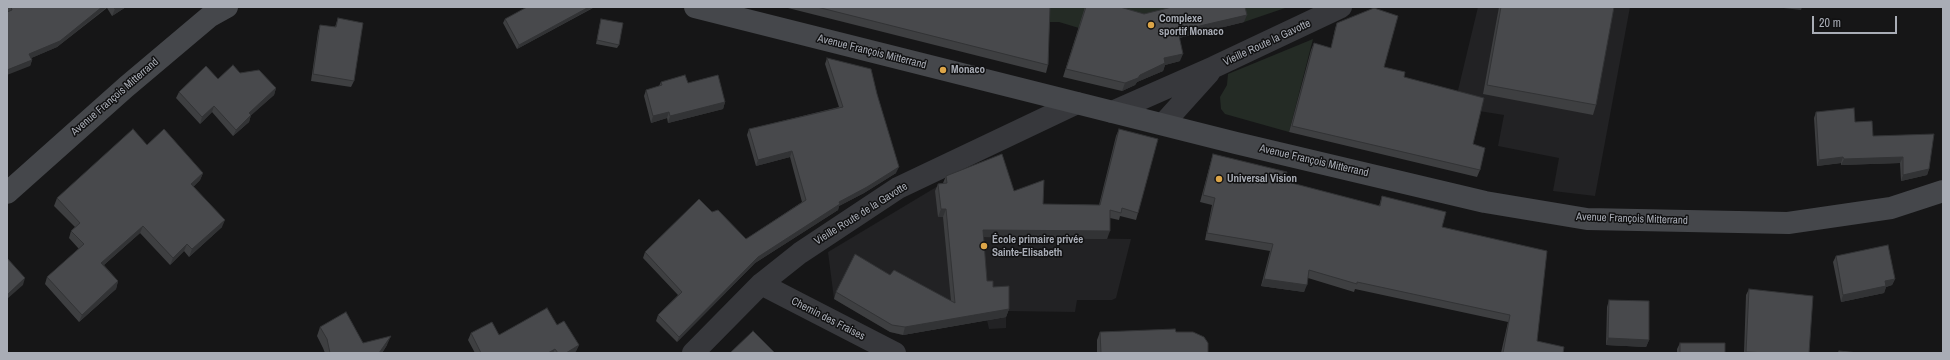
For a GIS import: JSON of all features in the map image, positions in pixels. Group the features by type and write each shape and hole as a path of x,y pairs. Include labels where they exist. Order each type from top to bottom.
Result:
{"main road":[{"name":"Avenue François Mitterrand","path":"695,7 1112,112 1485,202 1587,219 1788,223 1891,208 1943,191"},
{"name":"Avenue François Mitterrand","path":"7,193 126,87 221,8"}],"street":[{"name":"Vieille Route la Gavotte","path":"1112,112 1214,68 1341,7"},
{"name":"Vieille Route la Gavotte","path":"1163,124 1214,68"},
{"name":"Vieille Route de la Gavotte","path":"693,353 761,284 800,253 898,188 1077,103"},
{"name":"Chemin des Fraises","path":"761,284 895,353"}],"shaded area":[{"name":"Complexe sportif Monaco","path":"1047,7 1288,7 1244,22 1079,28 1059,22 1047,22"},
{"path":"1478,7 1630,7 1595,196 1553,191 1559,158 1498,146 1504,115 1454,107"},
{"path":"1313,39 1289,132 1225,114 1221,109 1220,97 1227,85 1228,74"},
{"name":"École primaire privée Sainte-Elisabeth","path":"978,168 994,237 1131,239 1116,298 1112,300 1077,300 1075,312 1006,311 1006,328 989,329 987,320 903,335 890,332 834,299 828,252 943,183"}],"building":[{"path":"11,7 102,7 60,41 29,54 32,60 7,70 7,12 12,10"},
{"path":"527,7 589,7 519,45 505,19"},
{"path":"817,7 1050,7 1048,65"},
{"path":"1086,7 1120,7 1144,14 1172,7 1245,7 1247,15 1178,31 1183,54 1164,58 1165,63 1140,75 1138,78 1125,83 1066,69"},
{"path":"1501,7 1614,7 1596,105 1487,85"},
{"path":"1374,8 1398,16 1384,67 1405,72 1404,77 1484,98 1473,144 1485,148 1480,170 1292,126 1314,43 1331,48 1337,23"},
{"path":"338,18 363,23 354,81 313,74 320,25 336,27"},
{"path":"601,19 623,23 619,45 597,40"},
{"path":"827,58 871,69 899,167 839,202 840,204 758,257 679,337 658,315 682,292 645,252 699,199 712,212 718,210 746,239 806,200 792,151 758,160 749,129 843,107"},
{"path":"233,65 240,73 259,70 276,88 249,113 251,115 236,130 214,106 202,117 179,92 206,66 218,79"},
{"path":"685,75 688,83 718,75 725,102 670,116 669,112 653,116 646,90 662,85 661,82"},
{"path":"1854,108 1855,122 1872,121 1873,136 1934,134 1929,169 1903,175 1903,157 1844,159 1843,157 1819,160 1816,112"},
{"path":"133,129 147,145 164,129 203,173 191,184 225,220 192,249 187,244 173,258 143,226 101,263 118,281 82,315 47,277 84,244 71,231 80,223 57,198"},
{"path":"1119,129 1158,139 1138,213 1122,208 1121,213 1110,210 1110,231 983,230 987,281 993,281 993,287 1009,286 1009,309 905,327 892,325 836,292 855,254 890,275 894,270 955,303 946,209 941,209 938,184 947,183 946,176 1002,154 1014,191 1044,180 1043,204 1100,205"},
{"path":"1213,154 1287,172 1284,181 1380,206 1382,196 1446,212 1442,227 1547,251 1537,341 1564,347 1563,353 1503,353 1510,315 1357,282 1357,284 1309,270 1307,285 1264,279 1273,244 1207,233 1215,198 1203,195"},
{"path":"1888,245 1895,279 1885,281 1886,286 1843,295 1836,256"},
{"path":"7,258 25,278 7,295"},
{"path":"1749,289 1813,296 1809,353 1746,352"},
{"path":"1609,300 1649,301 1649,340 1608,338"},
{"path":"547,308 557,325 564,321 579,345 566,353 558,353 555,349 548,353 481,353 471,333 492,322 499,335"},
{"path":"346,312 363,343 391,336 379,353 330,353 327,339 320,327"},
{"path":"1175,329 1176,332 1193,332 1204,337 1208,343 1208,353 1101,353 1100,332"},
{"path":"753,331 775,353 730,353"},
{"path":"1680,343 1725,343 1725,353 1680,353"},
{"path":"1839,351 1859,353 1838,353"}],"place":[{"name":"Complexe sportif Monaco","path":"1151,25"},
{"name":"Monaco","path":"943,70"},
{"name":"Universal Vision","path":"1219,179"},
{"name":"École primaire privée Sainte-Elisabeth","path":"984,246"}]}
